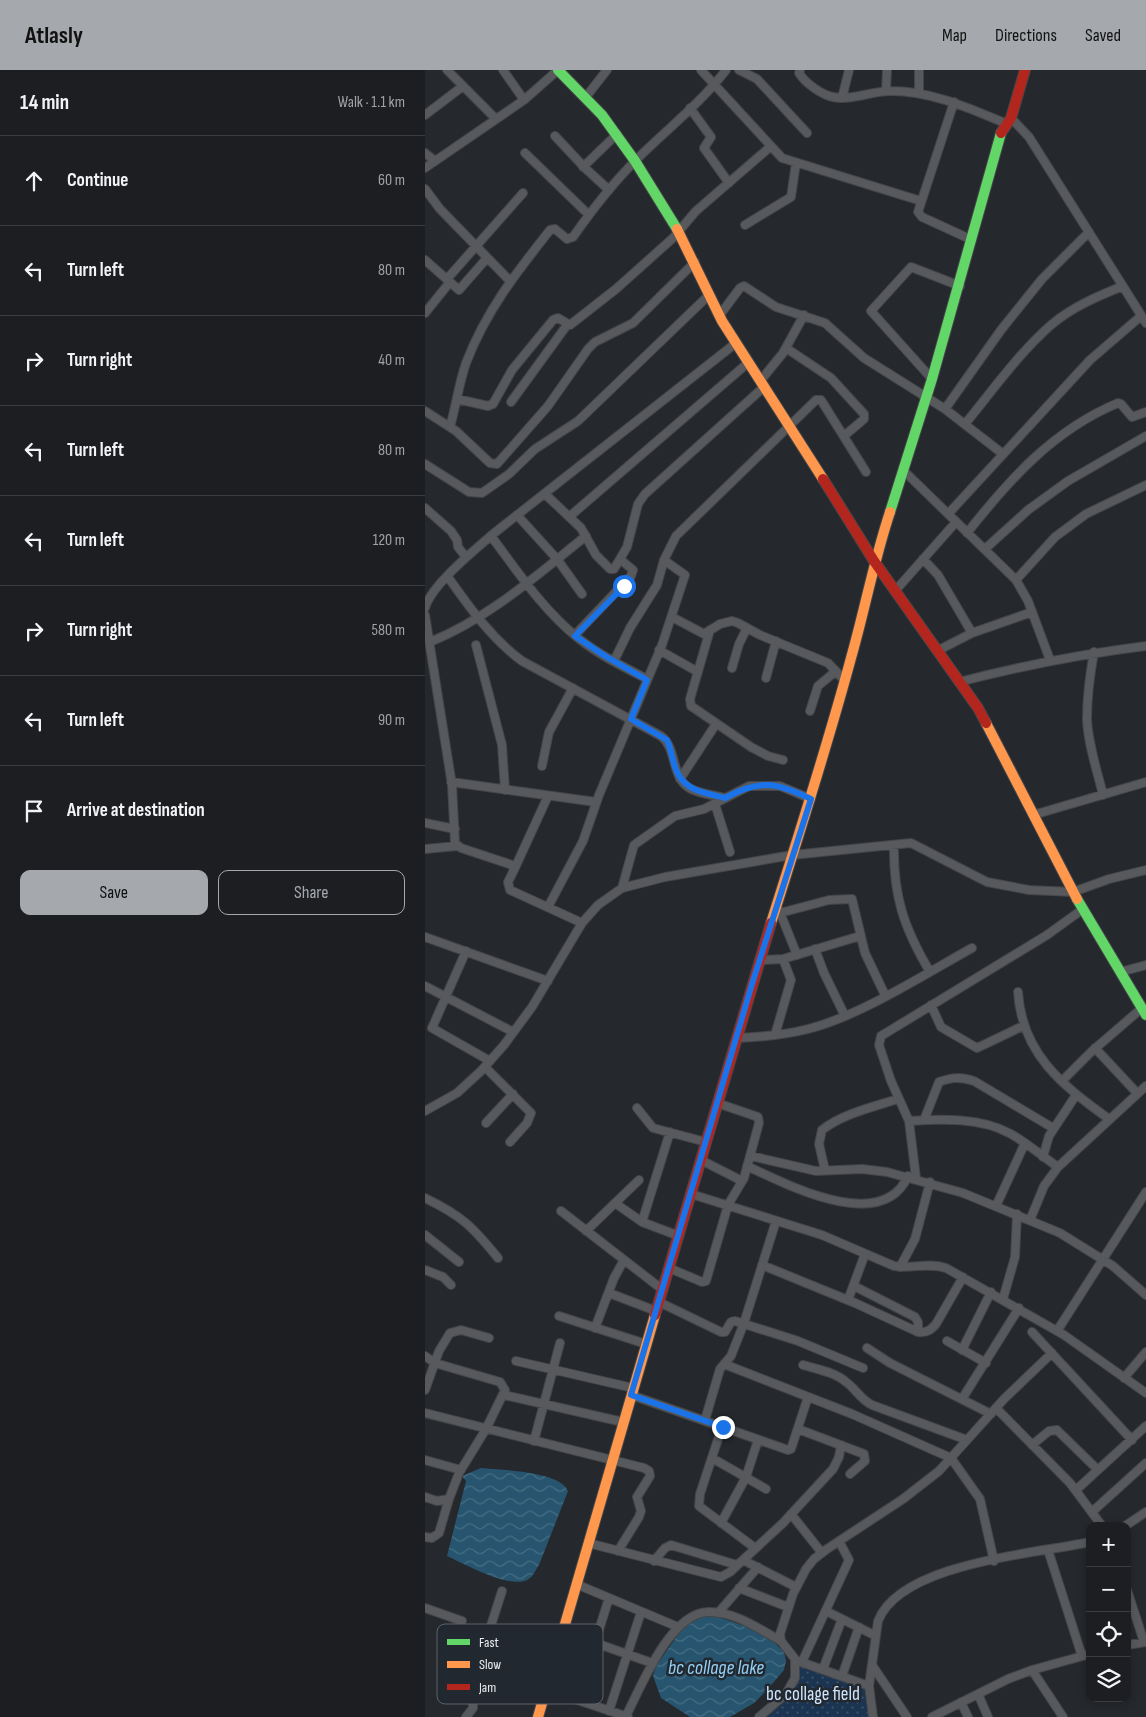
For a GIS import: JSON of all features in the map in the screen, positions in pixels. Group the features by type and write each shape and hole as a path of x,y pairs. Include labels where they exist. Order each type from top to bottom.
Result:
{"street":[{"path":"447,70 496,119"},
{"path":"503,70 524,100"},
{"path":"425,168 524,100 558,70 617,134 679,232 695,262 719,316 874,560 978,708 1073,892 1144,1012 1095,1048 1062,1082"},
{"path":"585,98 607,70"},
{"path":"701,70 781,158 921,201"},
{"path":"450,426 469,356 492,307 509,281 550,230 555,229 567,239 571,239 609,190 635,161 726,70"},
{"path":"739,70 757,79 807,132"},
{"path":"799,70 800,76 823,93 842,98 886,91 919,93 954,102 1009,121 1029,137 1144,319 1090,360 948,514"},
{"path":"842,98 849,70"},
{"path":"886,91 887,70"},
{"path":"919,70 919,93"},
{"path":"564,1624 736,1038 760,960 778,910 792,855 811,799 845,681 874,560 904,471 960,286 1001,134 1009,121 1025,70"},
{"path":"425,115 463,86"},
{"path":"954,102 918,212 922,217 972,240"},
{"path":"690,108 711,137 704,148 729,183"},
{"path":"583,167 617,134"},
{"path":"555,136 583,167 609,190"},
{"path":"511,402 527,377 567,325 616,289 679,232 696,211 770,147"},
{"path":"525,153 589,215"},
{"path":"425,154 435,161"},
{"path":"745,225 791,197 796,163"},
{"path":"425,189 439,209 509,281"},
{"path":"425,312 475,246 523,193"},
{"path":"945,409 1001,330 1042,279 1089,232"},
{"path":"425,260 459,290 462,289 487,258"},
{"path":"425,411 450,426 490,462 497,464 548,406 588,349 595,342 633,323 695,262"},
{"path":"932,379 871,311 911,267 960,286"},
{"path":"719,316 742,286 776,307 825,323 864,358 927,396 1003,454"},
{"path":"965,424 1018,359 1052,324 1086,302 1123,286"},
{"path":"425,464 469,492 481,493 509,474 535,448 583,416 709,295"},
{"path":"545,494 586,536 596,555 610,569 614,569 621,560 632,531 638,504 645,494 763,383 786,348 804,315"},
{"path":"457,399 491,406 512,370 553,320 559,319 567,325"},
{"path":"425,608 430,596 467,557 491,536 736,343"},
{"path":"786,348 831,378 865,416 844,436"},
{"path":"569,517 749,362"},
{"path":"614,661 630,628 657,585 664,560 676,536 789,426 820,399 866,472"},
{"path":"967,533 1009,482 1027,464 1046,446 1079,422 1118,403 1132,417 1146,412"},
{"path":"985,549 1027,510 1068,481 1146,436"},
{"path":"904,471 1016,580 1032,612 1050,660"},
{"path":"1016,580 1055,537 1086,514 1146,485"},
{"path":"425,508 451,531 457,540 458,547 467,557"},
{"path":"517,515 557,559 582,594"},
{"path":"895,591 956,522"},
{"path":"491,536 544,606 575,636 647,680"},
{"path":"430,642 477,618 527,583 586,536"},
{"path":"923,559 938,575 972,633"},
{"path":"575,636 631,576 633,570 621,560"},
{"path":"548,907 583,841 596,802 671,617 685,575 664,560"},
{"path":"448,577 477,618 505,649 522,661 667,740 680,779 692,790 725,798"},
{"path":"937,651 972,633 1032,612"},
{"path":"425,615 451,782 457,846"},
{"path":"671,617 702,633 720,624 733,622 821,660 836,671 845,681"},
{"path":"732,668 739,644 747,628"},
{"path":"710,630 690,702 694,709 761,753 783,760"},
{"path":"766,678 776,642"},
{"path":"476,645 502,745 505,790"},
{"path":"959,682 1050,660 1094,652 1146,646"},
{"path":"659,650 698,672"},
{"path":"1094,652 1088,691 1087,720 1093,758 1103,795"},
{"path":"810,711 818,686 836,671"},
{"path":"542,766 549,732 573,688"},
{"path":"680,779 716,724"},
{"path":"451,782 596,802"},
{"path":"1033,815 1146,782"},
{"path":"622,888 637,842 645,839 675,816 704,809 743,788 766,785 793,790 811,799"},
{"path":"548,796 508,882 510,890 582,923"},
{"path":"715,804 730,852"},
{"path":"425,823 455,828"},
{"path":"425,1111 457,1093 488,1064 513,1032 548,981 582,923 598,905 622,888 665,877 792,855 911,843 987,882 1029,890 1073,892 1109,879 1146,870"},
{"path":"894,845 895,882 899,907 907,931 929,972"},
{"path":"425,849 457,846 507,862 512,865 514,870"},
{"path":"778,910 849,898 854,904 865,953 885,995"},
{"path":"747,1166 815,1196 858,1203 890,1196 912,1177 909,1121 898,1099 879,1045 879,1038 891,1028 1047,936 1083,909"},
{"path":"778,910 797,955"},
{"path":"425,936 548,981"},
{"path":"760,960 783,959 860,936"},
{"path":"736,1038 775,1036 810,1029 845,1016 973,948"},
{"path":"815,949 827,980 845,1016"},
{"path":"466,951 446,997 429,1026 488,1064 528,1110 531,1116 510,1142"},
{"path":"775,1036 791,980 783,959"},
{"path":"1120,972 1146,965"},
{"path":"425,986 513,1032"},
{"path":"1018,992 1019,1013 1029,1042 1049,1069 1062,1082 1109,1119"},
{"path":"931,1005 941,1027 977,1048 1023,1026"},
{"path":"1095,1048 1137,1093"},
{"path":"924,1120 939,1082 950,1077 974,1081 1053,1128"},
{"path":"1030,1220 1044,1186 1058,1167 1146,1086"},
{"path":"486,1122 513,1094"},
{"path":"1043,1157 1053,1128 1076,1094"},
{"path":"825,1170 819,1144 822,1130 828,1125 898,1099"},
{"path":"669,1268 702,1282 705,1281 727,1205 742,1181 751,1156 759,1123 758,1117 717,1103"},
{"path":"637,1108 651,1126 706,1142"},
{"path":"909,1121 924,1120 983,1124 1009,1132 1058,1167"},
{"path":"642,1222 669,1132"},
{"path":"996,1206 1025,1143"},
{"path":"751,1156 796,1167 825,1170 862,1169 912,1177 930,1182 1017,1214 1060,1233 1103,1260 1146,1295"},
{"path":"701,1160 742,1181"},
{"path":"586,1231 639,1180"},
{"path":"900,1267 915,1239 930,1182"},
{"path":"1057,1330 1146,1192"},
{"path":"691,1194 822,1235 900,1267 937,1265 963,1276 1057,1330 1146,1394"},
{"path":"425,1198 457,1214 474,1228 498,1258"},
{"path":"615,1203 642,1222 679,1236"},
{"path":"561,1211 663,1290"},
{"path":"1003,1299 1015,1257 1017,1214"},
{"path":"705,1420 720,1369 731,1356 744,1324 776,1221"},
{"path":"425,1235 459,1262"},
{"path":"848,1300 865,1254"},
{"path":"595,1328 624,1260"},
{"path":"762,1265 848,1300 918,1332 931,1330 936,1324 963,1276"},
{"path":"425,1270 443,1277 451,1285"},
{"path":"854,1286 915,1317 918,1322 918,1332"},
{"path":"962,1350 991,1292"},
{"path":"609,1293 658,1307 721,1332 725,1332 732,1321 744,1324 798,1341 863,1368"},
{"path":"962,1399 1019,1308"},
{"path":"559,1316 646,1344"},
{"path":"425,1390 444,1340 454,1330 489,1338"},
{"path":"1032,1332 1132,1440"},
{"path":"947,1342 986,1363"},
{"path":"534,1441 560,1343"},
{"path":"867,1348 890,1363 962,1399 993,1411 1032,1445 1076,1490 1100,1522"},
{"path":"1124,1378 1146,1352"},
{"path":"781,1641 781,1626 787,1607 806,1569 823,1552 903,1499 939,1471 993,1411 1052,1353"},
{"path":"425,1356 435,1362 500,1382 505,1390 504,1396 486,1429 461,1470 449,1499 439,1533 432,1538 425,1537"},
{"path":"516,1361 632,1392 788,1450 791,1448 809,1397"},
{"path":"724,1364 809,1397 951,1458 980,1499 994,1560"},
{"path":"803,1365 840,1377 851,1386 860,1398 872,1405 967,1440"},
{"path":"504,1396 623,1422"},
{"path":"425,1413 649,1471 650,1476 637,1497 641,1511 617,1551"},
{"path":"1076,1490 1146,1426"},
{"path":"723,1427 700,1494 699,1506 755,1548"},
{"path":"798,1430 859,1451 866,1457 865,1461 850,1474"},
{"path":"1032,1445 1049,1431 1057,1430 1098,1470"},
{"path":"721,1523 746,1478 758,1440"},
{"path":"588,1543 721,1577 740,1562 791,1514 833,1469 839,1457 841,1445"},
{"path":"712,1458 766,1489"},
{"path":"425,1460 461,1470"},
{"path":"1093,1511 1146,1462"},
{"path":"425,1497 437,1501 449,1499"},
{"path":"1131,1522 1146,1512"},
{"path":"791,1514 823,1552"},
{"path":"759,1717 793,1686 799,1661 826,1611 849,1560 839,1541"},
{"path":"873,1717 869,1686 876,1636 882,1611 899,1593 931,1577 994,1560 1086,1543"},
{"path":"654,1561 665,1548 671,1545 758,1567 796,1587"},
{"path":"931,1717 1032,1670 1086,1655 1048,1550"},
{"path":"718,1613 758,1567"},
{"path":"576,1584 678,1627"},
{"path":"739,1588 787,1607"},
{"path":"492,1624 503,1591"},
{"path":"601,1624 609,1598"},
{"path":"1131,1602 1145,1642 1131,1644"},
{"path":"425,1608 462,1621"},
{"path":"826,1611 876,1636"},
{"path":"609,1711 641,1612"},
{"path":"589,1704 627,1717 652,1663 678,1627 699,1613 718,1613 747,1622 781,1641 799,1661 869,1686"},
{"path":"823,1670 842,1619"},
{"path":"842,1676 859,1627"},
{"path":"603,1646 652,1663"},
{"path":"872,1664 907,1717"},
{"path":"1032,1670 1063,1717"},
{"path":"978,1694 988,1717"},
{"path":"961,1702 968,1717"},
{"path":"466,1717 473,1708 473,1704"},
{"path":"538,1717 541,1704"}],"green space":[{"name":"bc collage field","path":"802,1663 873,1692 877,1717 763,1717 777,1707"}],"water":[{"path":"481,1468 542,1475 563,1484 568,1491 539,1565 530,1578 523,1581 513,1582 501,1579 447,1556 466,1481 462,1476"},
{"name":"bc collage lake","path":"710,1614 765,1633 784,1652 786,1661 784,1670 754,1703 730,1717 690,1717 661,1698 653,1676 656,1666 684,1626 697,1615"}],"traffic: fast":[{"path":"558,70 602,115 635,161 677,229"},
{"path":"890,512 932,379 1001,133"},
{"path":"1077,899 1146,1015"}],"traffic: slow":[{"path":"677,229 722,321 823,479"},
{"path":"771,923 832,725 890,512"},
{"path":"986,723 1077,899"},
{"path":"565,1624 655,1315"},
{"path":"538,1717 542,1704"}],"traffic: jam":[{"path":"1001,133 1011,118 1025,70"},
{"path":"823,479 874,561 978,708 986,723"},
{"path":"655,1315 771,923"}],"route":[{"path":"624,586 575,636 647,680 631,719 667,740 676,771 685,785 692,790 725,798 749,786 780,786 811,799 752,984 631,1395 723,1427"}]}
